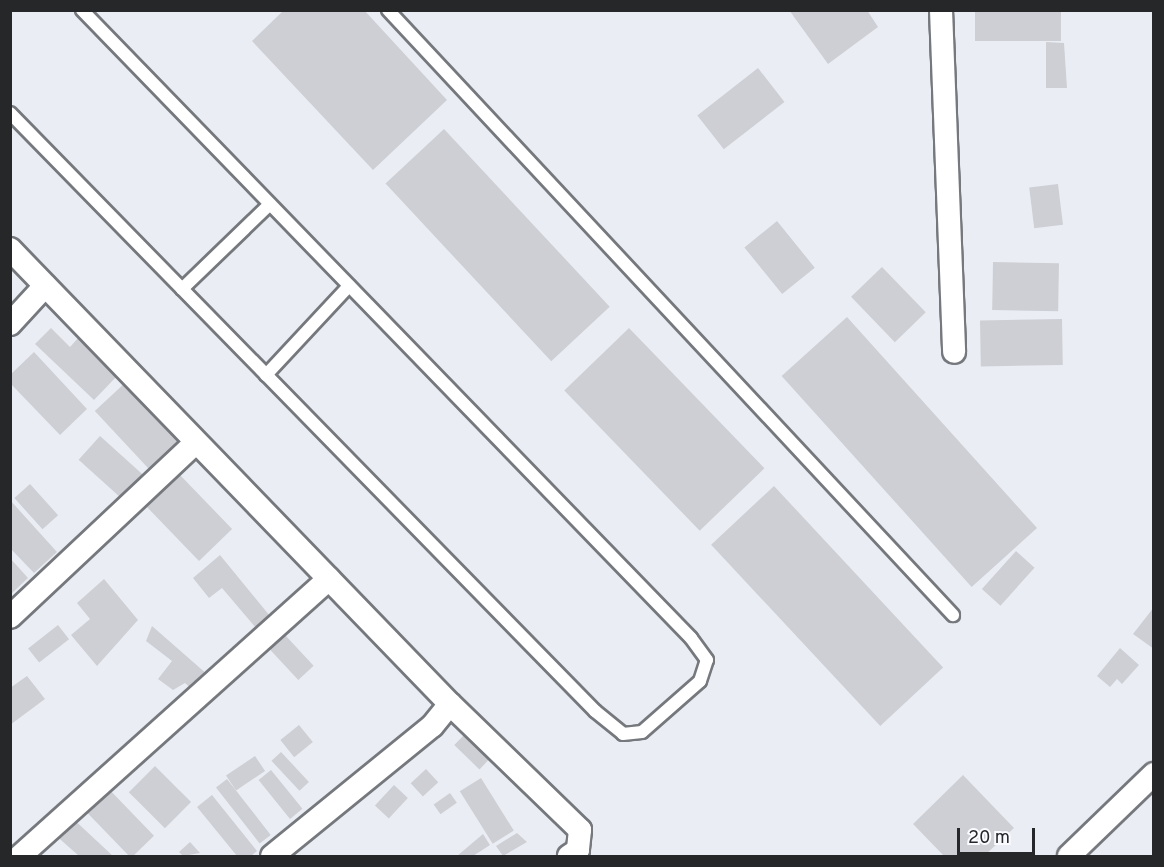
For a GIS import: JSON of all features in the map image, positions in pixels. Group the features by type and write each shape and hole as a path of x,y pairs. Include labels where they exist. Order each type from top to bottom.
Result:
{"street":[{"path":"941,10 954,352"},
{"path":"10,249 194,444 450,704 580,831 578,850 569,856"},
{"path":"10,324 45,286"},
{"path":"10,617 194,444"},
{"path":"20,856 329,579"},
{"path":"273,856 432,726 450,704"},
{"path":"1069,856 1154,774"}],"lane":[{"path":"10,113 266,375 623,734 642,732 700,681 707,660 691,638 82,10"},
{"path":"388,10 953,615"},
{"path":"182,289 270,204"},
{"path":"266,375 349,286"}],"building":[{"path":"284,10 364,10 447,100 373,170 252,41"},
{"path":"789,10 867,10 878,27 828,64"},
{"path":"975,10 1061,10 1061,41 975,41"},
{"path":"1046,42 1064,43 1067,88 1046,88"},
{"path":"758,68 784,102 724,149 697,115"},
{"path":"444,129 610,307 551,361 385,184"},
{"path":"1058,184 1063,225 1034,228 1029,188"},
{"path":"777,221 815,268 782,294 744,247"},
{"path":"993,262 1059,263 1058,311 992,310"},
{"path":"882,267 926,312 895,342 851,297"},
{"path":"847,317 1037,528 972,587 782,376"},
{"path":"1062,319 1063,365 981,366 980,320"},
{"path":"51,328 70,347 79,337 118,375 94,400 35,344"},
{"path":"629,328 764,468 700,531 564,391"},
{"path":"34,352 87,409 60,435 10,383 10,375"},
{"path":"127,381 181,439 149,469 95,411"},
{"path":"100,436 146,477 125,501 79,460"},
{"path":"180,475 232,529 199,561 147,507"},
{"path":"30,484 58,515 42,529 14,498"},
{"path":"774,486 943,667 880,726 711,545"},
{"path":"10,500 57,552 34,573 10,548"},
{"path":"1016,551 1035,568 1000,606 982,589"},
{"path":"220,555 270,616 256,628 222,588 209,598 193,578"},
{"path":"10,558 28,578 10,595"},
{"path":"104,579 138,620 97,666 71,635 90,619 77,603"},
{"path":"1154,607 1154,649 1133,634"},
{"path":"58,625 69,639 39,663 28,648"},
{"path":"152,626 208,675 194,691 185,683 173,690 158,679 172,661 146,641"},
{"path":"285,635 314,666 298,680 270,649"},
{"path":"1120,648 1139,665 1122,684 1117,679 1110,687 1097,676"},
{"path":"27,676 45,699 10,725 10,688"},
{"path":"299,725 313,742 294,757 280,740"},
{"path":"464,735 489,759 479,769 454,745"},
{"path":"281,752 309,782 299,791 271,761"},
{"path":"255,756 265,771 236,790 226,776"},
{"path":"155,766 191,802 165,828 129,792"},
{"path":"426,769 438,782 423,796 411,783"},
{"path":"271,770 302,809 290,819 259,780"},
{"path":"963,775 1014,828 984,856 944,856 913,824"},
{"path":"481,778 514,831 493,844 460,791"},
{"path":"227,779 271,835 260,844 216,788"},
{"path":"104,784 154,836 133,856 129,856 81,806"},
{"path":"394,785 408,798 389,818 375,805"},
{"path":"450,793 457,803 440,814 434,804"},
{"path":"212,795 257,851 251,856 237,856 197,807"},
{"path":"69,815 113,856 79,856 53,833"},
{"path":"517,833 527,842 503,856 496,846"},
{"path":"483,834 490,845 473,856 457,856"},
{"path":"190,842 200,853 183,856 179,852"}]}
